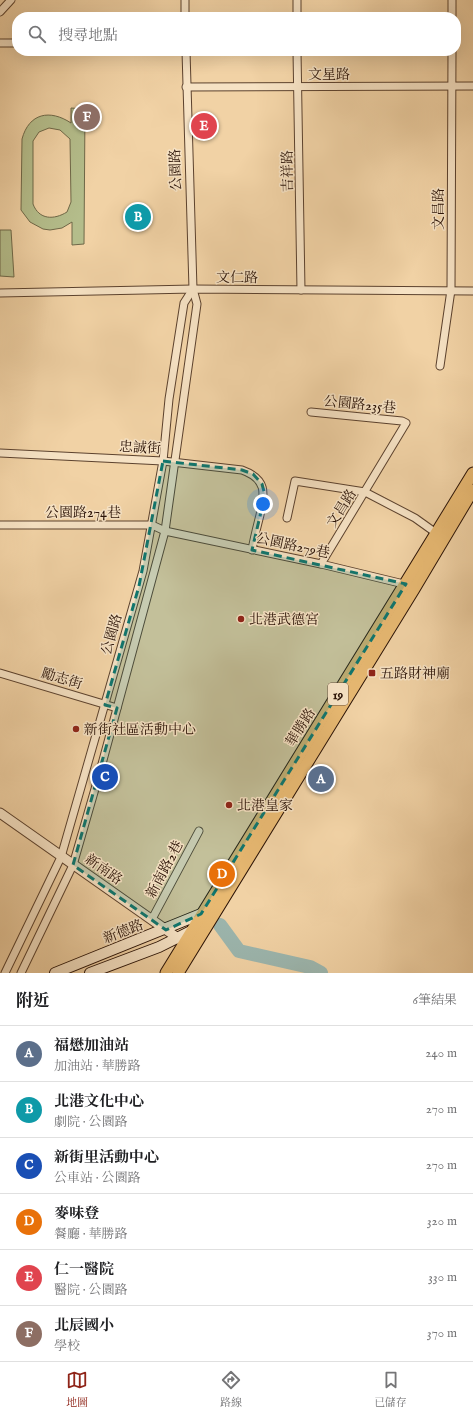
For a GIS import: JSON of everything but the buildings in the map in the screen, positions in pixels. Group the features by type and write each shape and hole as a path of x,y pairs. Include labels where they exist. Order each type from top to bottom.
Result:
{"main road":[{"name":"華勝路","path":"410,586 436,534 473,473"},
{"name":"華勝路","path":"206,917 410,586 473,490"},
{"name":"新德路","path":"55,973 166,930 206,917"},
{"name":"19","path":"166,973 190,932 206,917"},
{"name":"19","path":"178,973 185,942 206,917"},
{"name":"新德路","path":"90,973 159,947 185,942"}],"street":[{"path":"0,12 11,0"},
{"path":"185,0 185,12"},
{"path":"297,0 297,12"},
{"path":"452,0 452,12"},
{"path":"0,43 12,43"},
{"name":"公園路","path":"21,973 73,865 165,531 197,304 192,289 186,56"},
{"name":"吉祥路","path":"298,56 301,290"},
{"name":"文昌路","path":"440,366 451,290 452,56"},
{"name":"文星路","path":"186,87 473,86"},
{"name":"公園路","path":"5,973 61,857 143,571 163,461 169,399 184,303 192,289"},
{"name":"文仁路","path":"0,293 192,289 473,291"},
{"name":"公園路235巷","path":"311,412 402,421 406,424"},
{"name":"文昌路","path":"321,564 406,424"},
{"name":"忠誠街","path":"0,453 163,461 242,470 254,474 262,484 265,495 252,550"},
{"path":"288,518 296,481 365,492 415,518 436,534"},
{"name":"公園路274巷","path":"0,525 152,525 165,531"},
{"name":"公園路279巷","path":"165,531 321,564 410,586"},
{"name":"勵志街","path":"0,673 117,708"},
{"name":"新南路","path":"0,813 61,857 185,942"},
{"name":"新南路2巷","path":"152,919 199,831"}],"highlighted area":[{"path":"163,461 242,470 253,474 262,484 265,495 252,550 406,584 201,914 166,930 73,865 117,708 105,705 139,586"}],"green space":[{"path":"71,108 85,109 84,244 72,245 72,222 62,228 50,230 43,229 30,222 21,210 22,139 25,130 35,119 41,116 55,116 71,123","holes":["49,128 60,130 70,139 71,202 67,212 62,215 47,217 39,213 33,204 33,141 39,132"]},
{"path":"0,230 11,230 14,277 0,276"}],"waterway":[{"path":"220,925 239,951 310,967 321,973"}],"place":[{"name":"北辰國小","path":"87,117"},
{"name":"仁一醫院","path":"204,126"},
{"name":"北港文化中心","path":"138,217"},
{"name":"北港武德宮","path":"241,619"},
{"name":"五路財神廟","path":"372,673"},
{"name":"新街社區活動中心","path":"76,729"},
{"name":"新街里活動中心","path":"105,777"},
{"name":"福懋加油站","path":"321,779"},
{"name":"北港皇家","path":"229,805"},
{"name":"麥味登","path":"222,874"}]}
